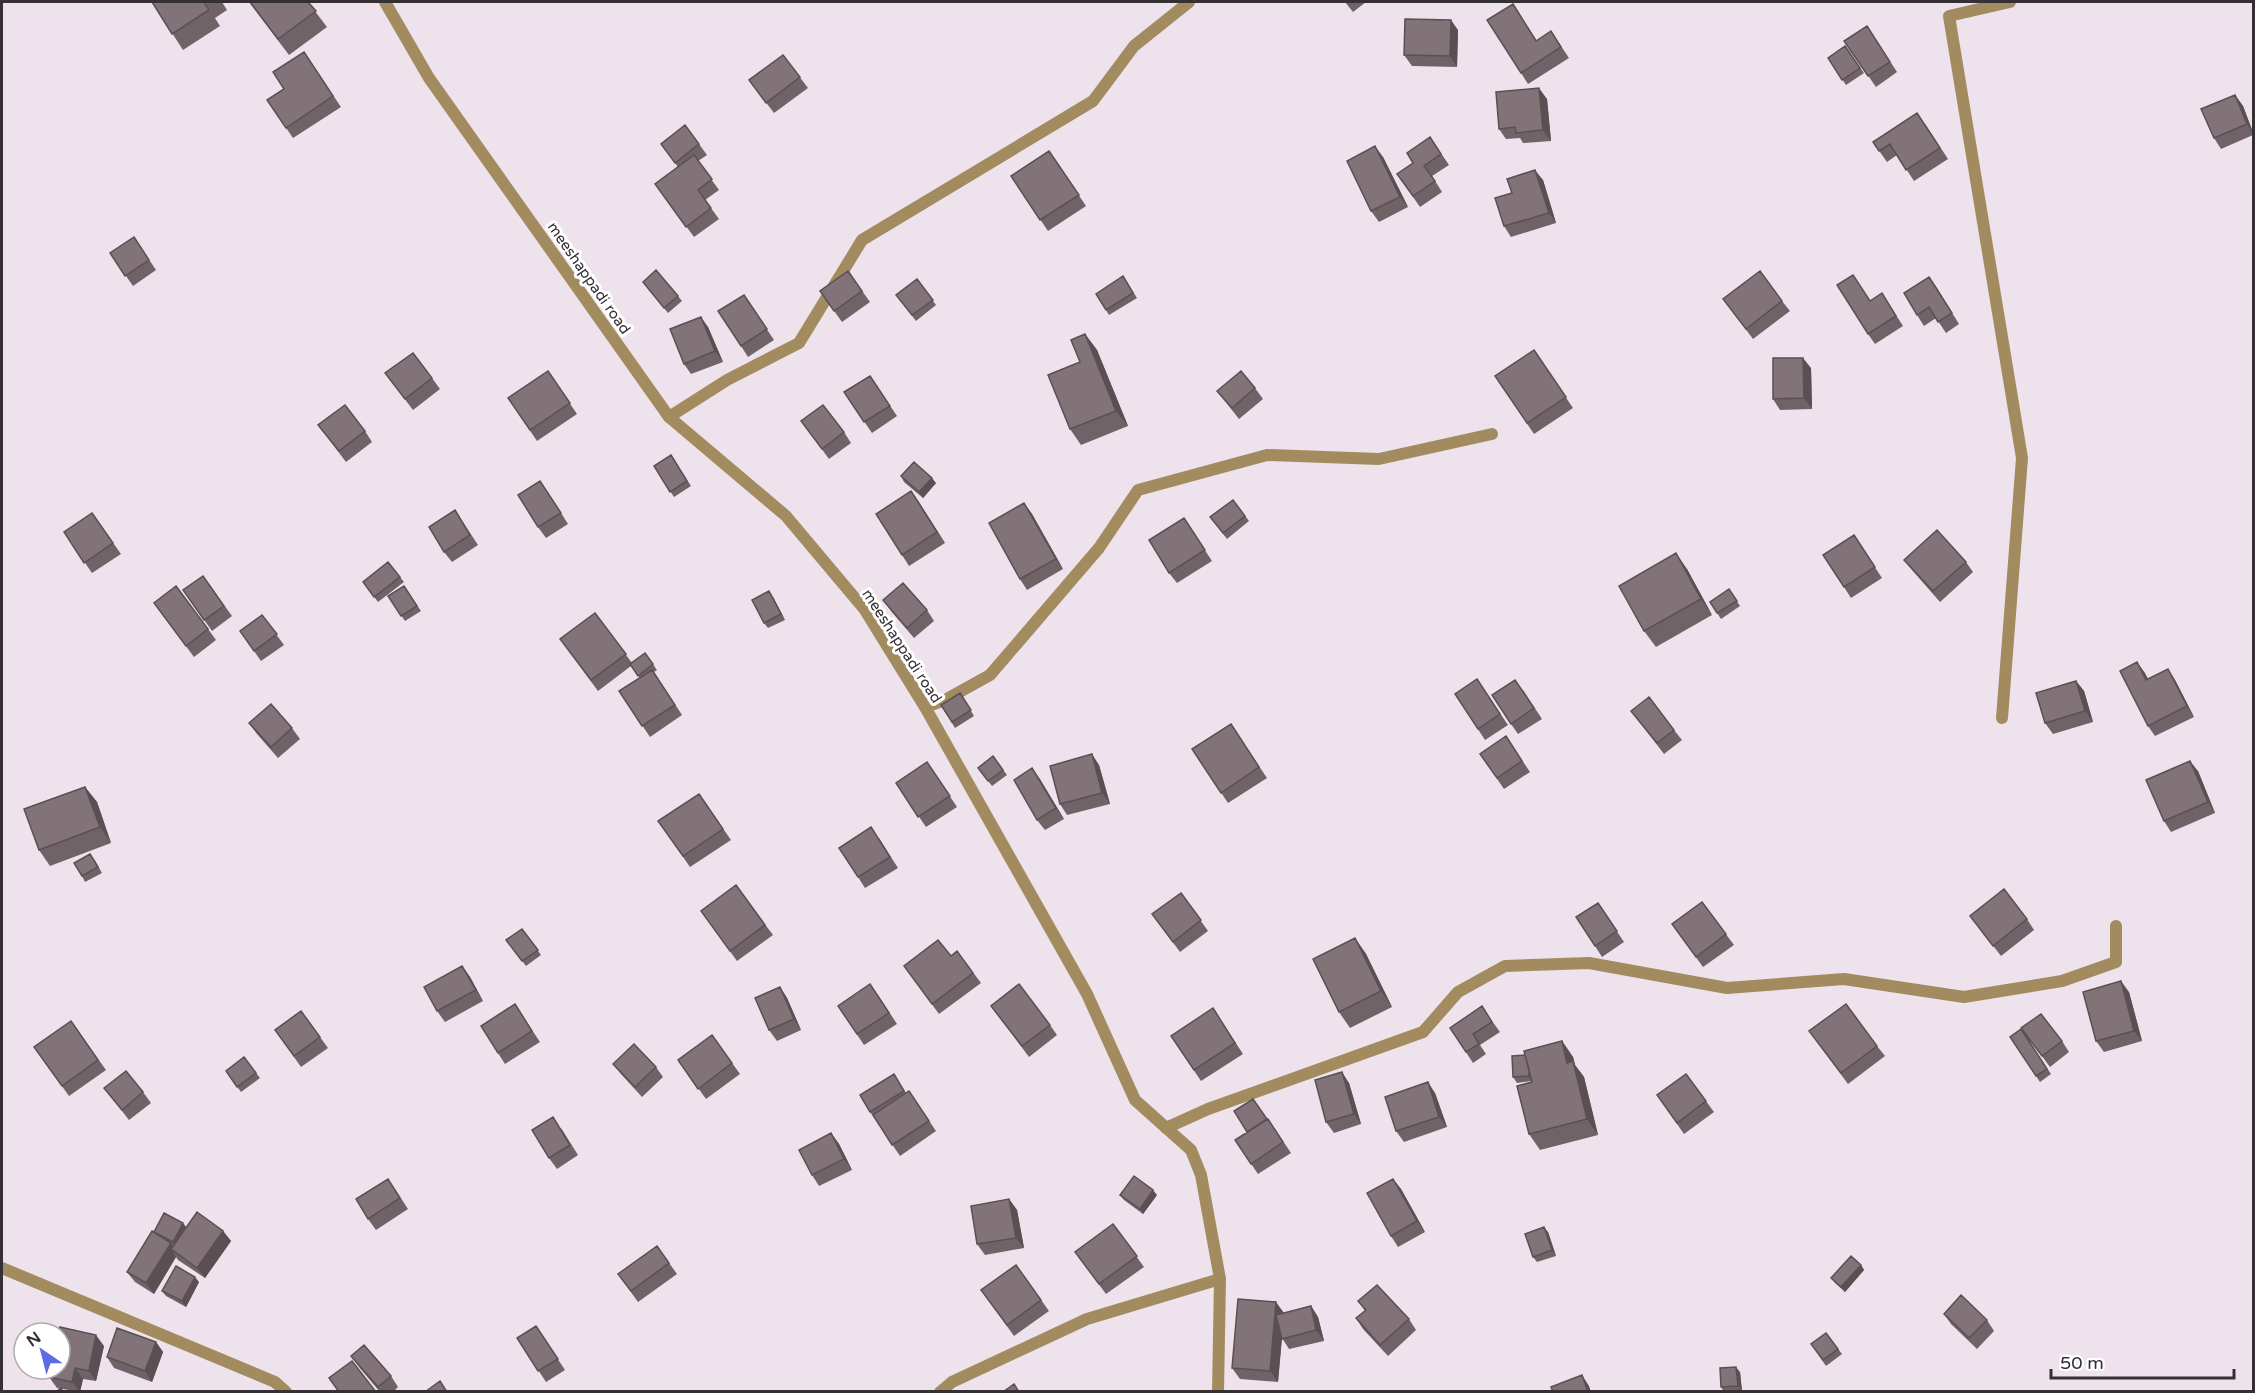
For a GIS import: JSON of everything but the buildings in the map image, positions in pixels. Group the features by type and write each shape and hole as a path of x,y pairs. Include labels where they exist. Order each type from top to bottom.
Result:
{"street":[{"name":"meeshappadi road","path":"385,2 429,78 669,417 786,516 865,610 925,707 1087,994 1136,1100 1191,1150 1201,1175 1220,1279 1218,1392"},
{"path":"669,417 727,380 799,343 862,240 1093,101 1134,45 1189,2"},
{"path":"2002,718 2022,458 1949,15 2010,2"},
{"path":"925,707 945,700 990,675 1099,548 1138,490 1267,456 1379,459 1492,434"},
{"path":"1166,1128 1208,1109 1423,1032 1458,992 1505,966 1590,963 1726,988 1844,979 1964,997 2062,981 2116,962 2116,926"},
{"path":"2,1268 275,1382 286,1392"},
{"path":"940,1392 952,1382 1087,1319 1220,1279"}]}
